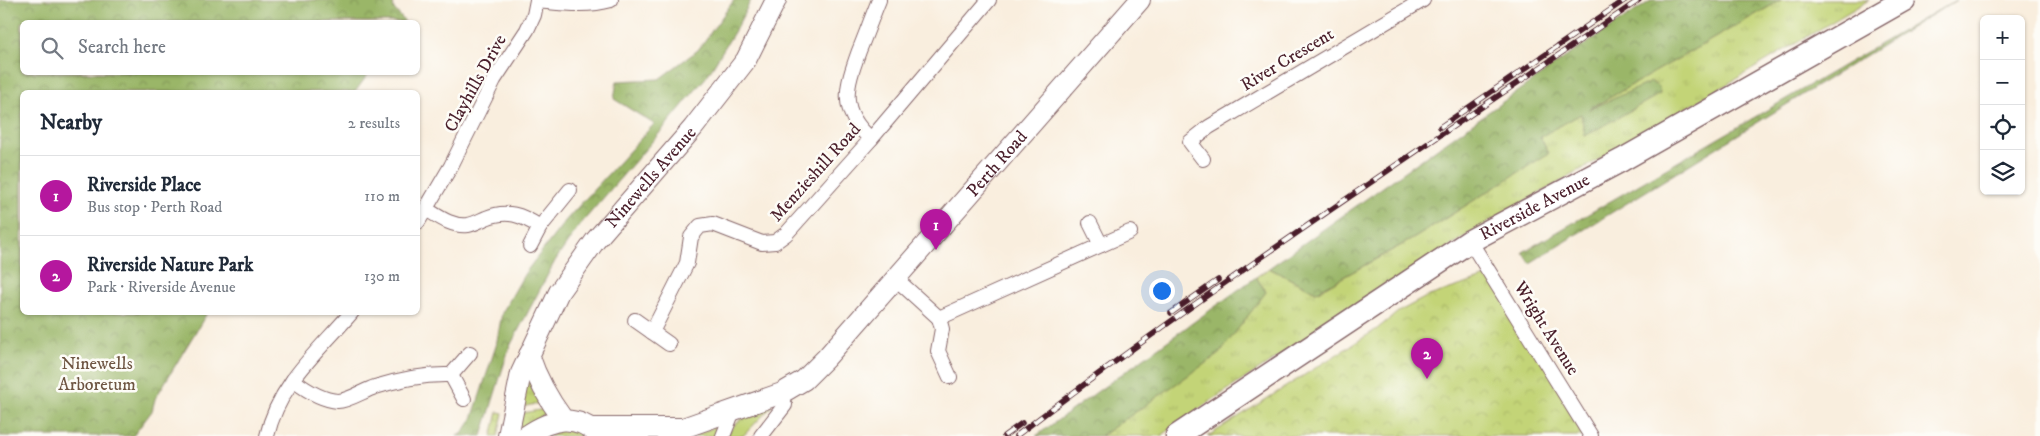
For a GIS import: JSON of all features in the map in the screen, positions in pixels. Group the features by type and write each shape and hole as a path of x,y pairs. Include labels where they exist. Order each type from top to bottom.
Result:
{"main road":[{"name":"Riverside Avenue","path":"1177,436 1470,241 1631,155 1904,0"}],"street":[{"name":"Clayhills Drive","path":"420,219 451,166 494,80 526,30 534,15 537,0 576,4 602,3 611,0"},
{"name":"Ninewells Avenue","path":"508,436 521,373 559,292 595,241 693,128 746,60 776,0"},
{"path":"871,139 860,130 852,117 848,100 848,82 878,0"},
{"name":"Menzieshill Road","path":"652,332 687,263 691,237 700,226 714,224 762,243 775,242 786,234 871,139 989,0"},
{"name":"Perth Road","path":"563,419 579,422 596,432 677,432 782,393 804,380 826,358 1140,0"},
{"name":"River Crescent","path":"1203,159 1190,142 1209,127 1423,0"},
{"path":"530,246 540,227 570,190"},
{"path":"426,209 452,223 469,225 497,214 510,212 529,219 540,227"},
{"path":"1090,223 1102,245"},
{"path":"939,318 1130,232"},
{"name":"Wright Avenue","path":"1470,241 1592,436"},
{"path":"895,278 939,318 942,330 938,351 950,377"},
{"path":"267,436 276,405 293,380 349,315"},
{"path":"635,320 669,344"},
{"path":"451,375 470,353"},
{"path":"526,436 537,428 563,419 536,378 529,355"},
{"path":"293,380 318,396 340,401 374,387 406,378 430,374 451,375"},
{"path":"451,375 464,399"},
{"path":"761,436 785,405"},
{"path":"723,436 733,411"}],"green space":[{"name":"Ninewells Arboretum","path":"0,0 392,0 394,9 403,20 20,20 20,75 368,75 356,90 20,90 20,315 206,315 155,399 152,411 133,436 0,436"},
{"path":"734,0 751,0 736,29 707,76 579,226 555,261 509,348 482,436 456,436 462,434 472,419 496,346 502,313 525,273 566,220 654,124 614,99 617,81 659,79 698,50"},
{"path":"1652,0 1781,0 1588,110 1651,82 1659,87 1660,94 1585,136 1581,114 1540,137 1549,153 1416,237 1316,292 1269,268 1563,59"},
{"path":"1781,0 1869,0 1633,140 1475,230 1212,400 1161,436 1101,436 1266,292 1256,277 1269,268 1316,292 1416,237 1548,153 1540,137"},
{"path":"1956,0 1530,263 1523,252"},
{"path":"1492,275 1591,436 1208,436 1377,329 1398,312 1426,297"},
{"path":"1256,277 1266,292 1219,354 1101,436 1036,436"},
{"path":"528,369 531,387 540,403 517,408"},
{"path":"772,406 743,436 727,436 740,420"},
{"path":"545,409 548,412 512,434 517,414"},
{"path":"498,412 503,413 498,436 492,436"},
{"path":"719,425 717,436 693,436"},
{"path":"558,430 580,432 586,436 549,436"}],"railway":[{"path":"1440,127 1625,0"},
{"path":"1016,436 1168,323 1246,268 1639,0"},
{"path":"1171,313 1218,280"},
{"path":"1004,436 1022,423"}],"place":[{"name":"Riverside Place","path":"936,250"},
{"name":"Riverside Nature Park","path":"1427,379"}]}
